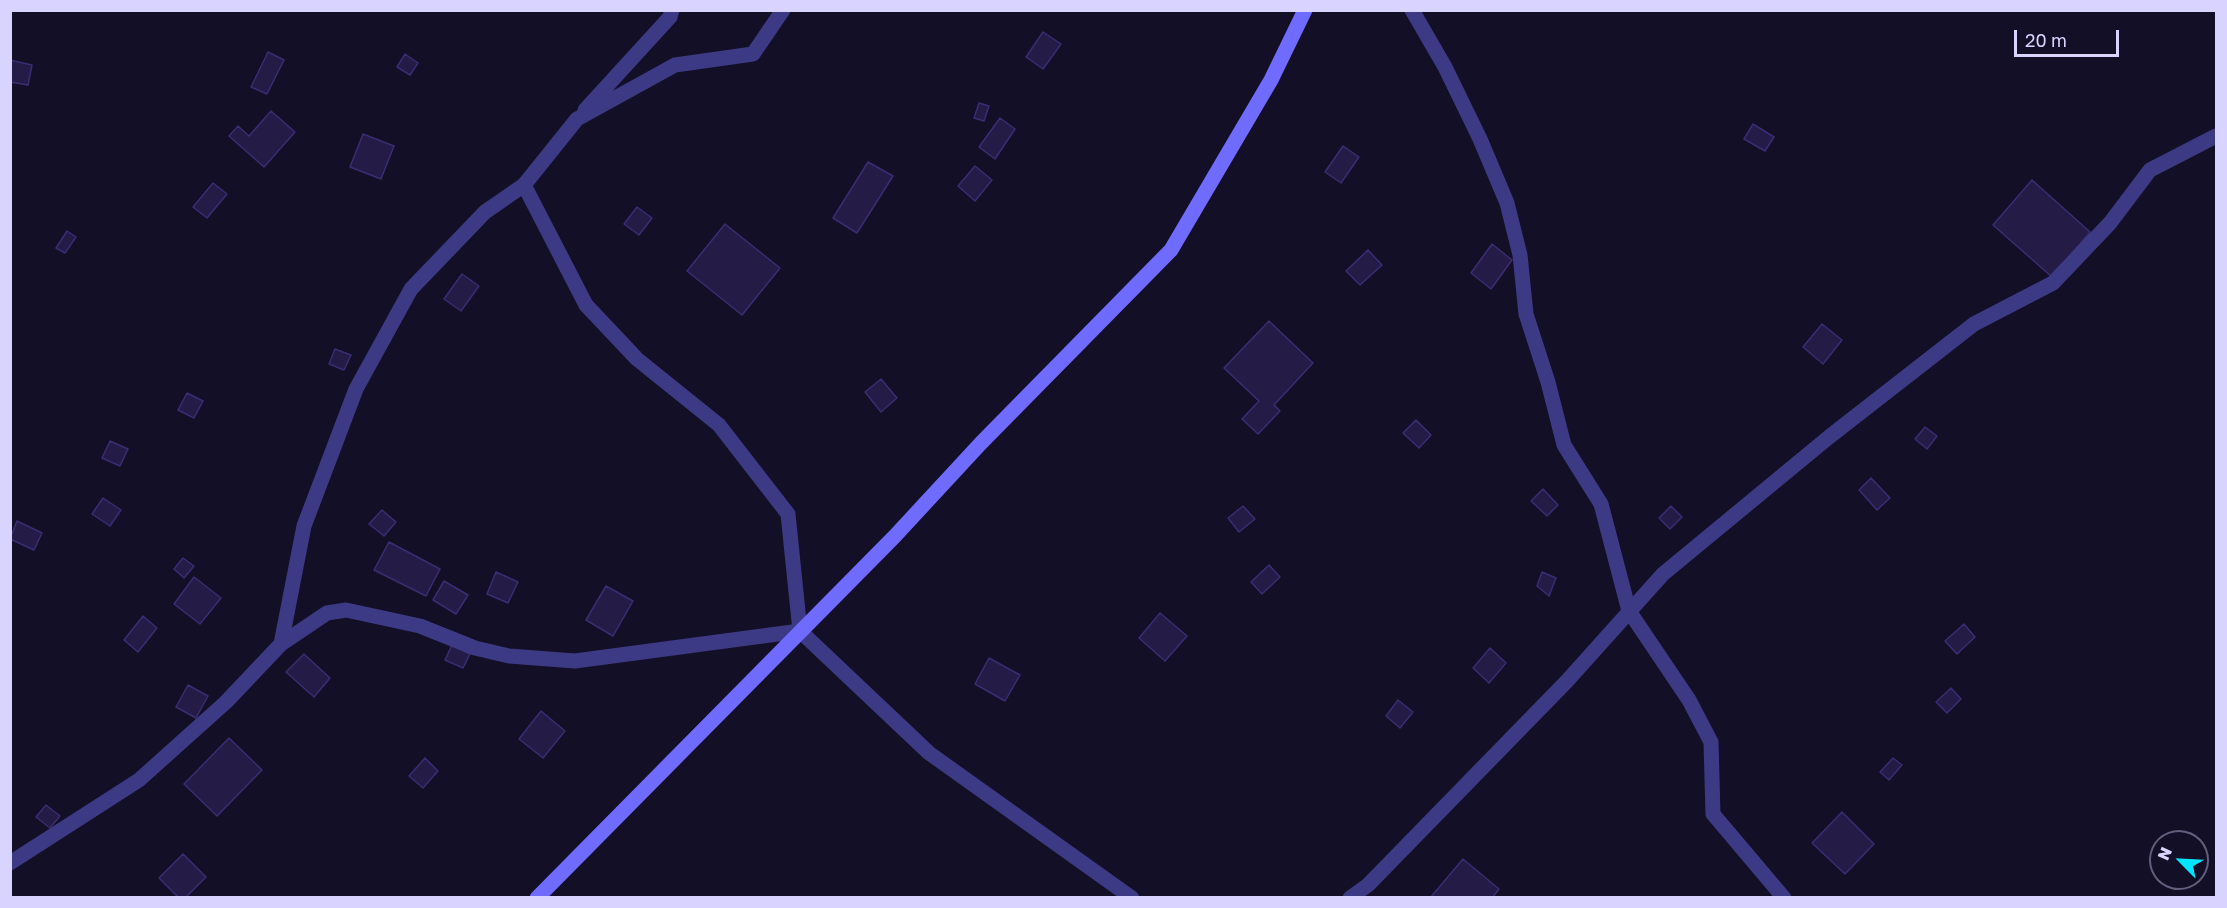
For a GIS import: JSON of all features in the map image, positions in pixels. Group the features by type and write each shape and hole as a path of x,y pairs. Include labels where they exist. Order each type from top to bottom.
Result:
{"street":[{"path":"281,644 304,526 356,389 411,289 485,212 524,185 577,119 670,17 672,10"},
{"path":"577,119 675,65 753,54 783,10"},
{"path":"537,897 800,631 1171,249 1271,80 1305,10"},
{"path":"1412,10 1445,67 1507,203 1520,255 1526,314 1548,382 1564,445 1601,504 1629,611 1689,700 1711,742 1713,814 1784,897"},
{"path":"1350,897 1368,885 1567,681 1663,574 1829,436 1974,324 2053,283 2110,224 2150,170 2217,136"},
{"path":"524,185 586,305 637,359 719,426 788,514 800,631 929,753 1131,897"},
{"path":"10,863 139,780 226,702 281,644 327,613 346,610 420,626 475,648 509,656 574,662 800,631"}],"building":[{"path":"1043,32 1061,44 1043,69 1026,57"},
{"path":"268,52 284,60 267,94 251,87"},
{"path":"405,54 418,63 410,75 397,67"},
{"path":"10,60 32,65 28,85 10,82"},
{"path":"979,103 989,106 984,121 974,118"},
{"path":"271,111 295,132 264,167 229,136 238,126 249,136"},
{"path":"1000,118 1015,129 995,159 979,147"},
{"path":"1753,124 1774,137 1765,151 1744,139"},
{"path":"363,134 394,146 381,179 350,167"},
{"path":"1343,146 1359,157 1341,183 1325,172"},
{"path":"868,162 893,176 857,233 833,218"},
{"path":"975,166 992,180 975,201 958,186"},
{"path":"2032,180 2090,232 2052,277 1993,225"},
{"path":"213,183 227,194 207,218 193,207"},
{"path":"637,207 652,218 639,235 624,224"},
{"path":"725,224 780,268 742,315 687,271"},
{"path":"67,231 76,237 65,253 56,248"},
{"path":"1492,244 1512,260 1491,289 1471,273"},
{"path":"1368,250 1382,265 1360,285 1346,271"},
{"path":"462,274 479,286 461,311 444,299"},
{"path":"1269,321 1313,363 1274,405 1280,411 1258,434 1242,419 1259,401 1224,368"},
{"path":"1822,324 1842,340 1823,364 1803,347"},
{"path":"335,349 351,355 344,370 329,364"},
{"path":"881,379 897,398 881,412 865,392"},
{"path":"187,393 203,401 194,418 178,410"},
{"path":"1416,420 1431,435 1419,448 1403,433"},
{"path":"1925,427 1937,436 1927,449 1915,439"},
{"path":"110,441 128,449 120,466 102,458"},
{"path":"1871,478 1890,498 1877,510 1859,490"},
{"path":"1543,489 1558,505 1547,516 1531,501"},
{"path":"103,498 121,510 110,526 92,514"},
{"path":"1243,506 1255,519 1239,532 1228,518"},
{"path":"1671,506 1682,517 1670,529 1659,518"},
{"path":"382,510 396,522 384,536 369,524"},
{"path":"17,521 42,533 34,550 10,539"},
{"path":"389,542 440,569 426,596 374,570"},
{"path":"183,558 194,566 184,578 174,569"},
{"path":"1269,565 1280,577 1262,594 1251,582"},
{"path":"496,572 518,582 508,603 487,594"},
{"path":"1542,572 1556,578 1549,596 1537,586"},
{"path":"194,577 221,598 200,624 174,604"},
{"path":"444,581 468,595 456,614 433,600"},
{"path":"606,586 633,601 613,636 586,620"},
{"path":"1160,613 1187,636 1165,661 1139,638"},
{"path":"143,616 157,628 138,652 124,640"},
{"path":"1964,624 1975,637 1957,654 1945,641"},
{"path":"452,645 470,654 463,668 445,660"},
{"path":"1490,648 1506,663 1489,683 1473,668"},
{"path":"304,654 330,678 314,697 286,672"},
{"path":"989,658 1020,675 1005,701 975,684"},
{"path":"188,685 208,696 196,718 176,707"},
{"path":"1951,688 1961,699 1947,713 1936,702"},
{"path":"1398,700 1413,712 1400,728 1386,716"},
{"path":"541,711 565,731 543,758 519,739"},
{"path":"229,738 262,770 217,816 184,784"},
{"path":"425,758 438,771 423,788 409,776"},
{"path":"1893,758 1902,765 1889,780 1880,772"},
{"path":"46,805 60,816 50,828 36,817"},
{"path":"1842,812 1874,844 1845,874 1812,843"},
{"path":"183,854 206,877 185,898 179,898 159,878"},
{"path":"1463,859 1499,889 1492,898 1430,898"}]}
